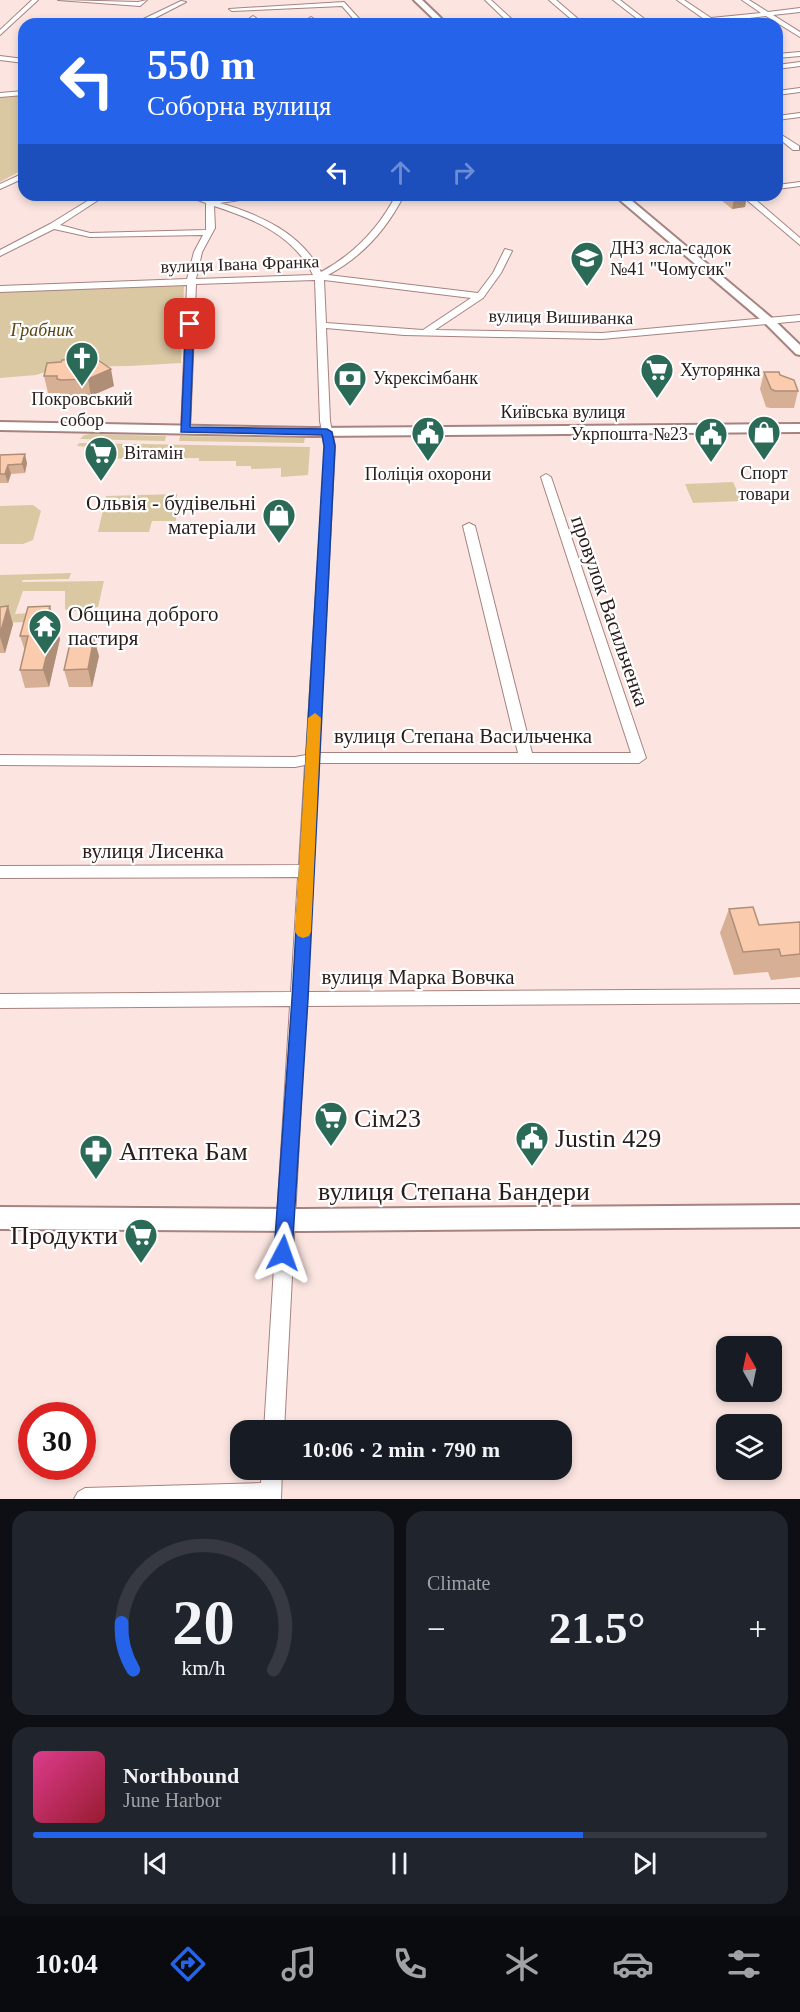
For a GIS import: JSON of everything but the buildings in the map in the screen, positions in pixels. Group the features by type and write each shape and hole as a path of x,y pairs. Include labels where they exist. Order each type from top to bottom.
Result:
{"main road":[{"path":"418,0 437,18"},
{"path":"627,201 770,322 800,352"},
{"name":"Київська вулиця","path":"0,426 327,432 800,428"},
{"name":"вулиця Степана Бандери","path":"0,1218 285,1220 800,1216"}],"street":[{"path":"0,33 35,0"},
{"path":"61,0 140,4 144,0"},
{"path":"255,0 255,8"},
{"path":"488,0 508,18"},
{"path":"552,0 574,18"},
{"path":"616,0 640,18"},
{"path":"680,0 707,18"},
{"path":"745,0 773,18"},
{"path":"149,18 183,2"},
{"path":"231,9 344,4 356,18"},
{"path":"740,18 800,10"},
{"path":"783,24 800,35"},
{"path":"783,55 800,54"},
{"path":"0,58 18,60"},
{"path":"783,65 800,64"},
{"path":"783,92 800,90"},
{"path":"0,94 18,93"},
{"path":"783,117 800,115"},
{"path":"783,138 798,148"},
{"path":"786,150 798,148"},
{"path":"0,187 18,178"},
{"path":"783,186 800,184"},
{"path":"0,253 53,226 93,201"},
{"path":"207,201 257,218 294,243 316,268 319,277 327,432 330,446 275,1420"},
{"path":"210,202 217,201"},
{"path":"255,201 257,218"},
{"path":"319,277 339,267 384,224 397,201"},
{"path":"753,201 786,226 800,242"},
{"path":"185,430 194,260 209,232 212,221 210,202"},
{"path":"53,226 90,235 209,232"},
{"path":"425,332 480,296 497,273 508,251"},
{"name":"вулиця Івана Франка","path":"0,289 319,277 480,296"},
{"name":"вулиця Вишиванка","path":"321,325 425,332 602,336 800,318"},
{"name":"провулок Васильченка","path":"546,477 639,758"},
{"path":"469,526 526,757"},
{"name":"вулиця Степана Васильченка","path":"0,760 295,762 323,757 639,758"},
{"name":"вулиця Лисенка","path":"0,872 306,871"},
{"name":"вулиця Марка Вовчка","path":"0,1001 800,996"},
{"path":"85,1499 270,1496 271,1480"}],"green space":[{"path":"18,94 18,172 0,182 0,95"},
{"name":"Грабник","path":"184,285 181,363 60,367 36,375 0,378 0,292"},
{"path":"84,435 166,436 165,441 80,439"},
{"path":"180,436 305,438 304,443 179,441"},
{"path":"79,443 310,447 308,475 281,477 281,468 251,469 251,466 236,466 236,461 199,461 199,458 87,459 85,458 88,447 77,446"},
{"path":"733,482 742,501 693,503 685,484"},
{"path":"177,494 176,521 152,521 149,532 98,532 106,496"},
{"path":"33,505 41,511 33,540 23,544 0,544 0,506"},
{"path":"71,573 69,579 23,580 22,582 104,581 98,607 69,612 65,609 65,591 23,591 15,614 29,613 28,622 0,623 0,575"}],"slow traffic":[{"path":"303,932 315,718"}],"place":[{"name":"ДНЗ ясла-садок №41 \"Чомусик\"","path":"587,287"},
{"name":"Покровський собор","path":"82,387"},
{"name":"Хуторянка","path":"657,399"},
{"name":"Укрексімбанк","path":"350,407"},
{"name":"Спорт товари","path":"764,461"},
{"name":"Поліцiя охорони","path":"428,462"},
{"name":"Укрпошта №23","path":"711,463"},
{"name":"Вітамін","path":"101,482"},
{"name":"Ольвія - будівельні матеріали","path":"279,544"},
{"name":"Община доброго пастиря","path":"45,655"},
{"name":"Сім23","path":"331,1147"},
{"name":"Justin 429","path":"532,1167"},
{"name":"Аптека Бам","path":"96,1180"},
{"name":"Продукти","path":"141,1264"}],"route":[{"path":"190,324 185,430 327,432 330,446 300,999 283,1253"}]}
